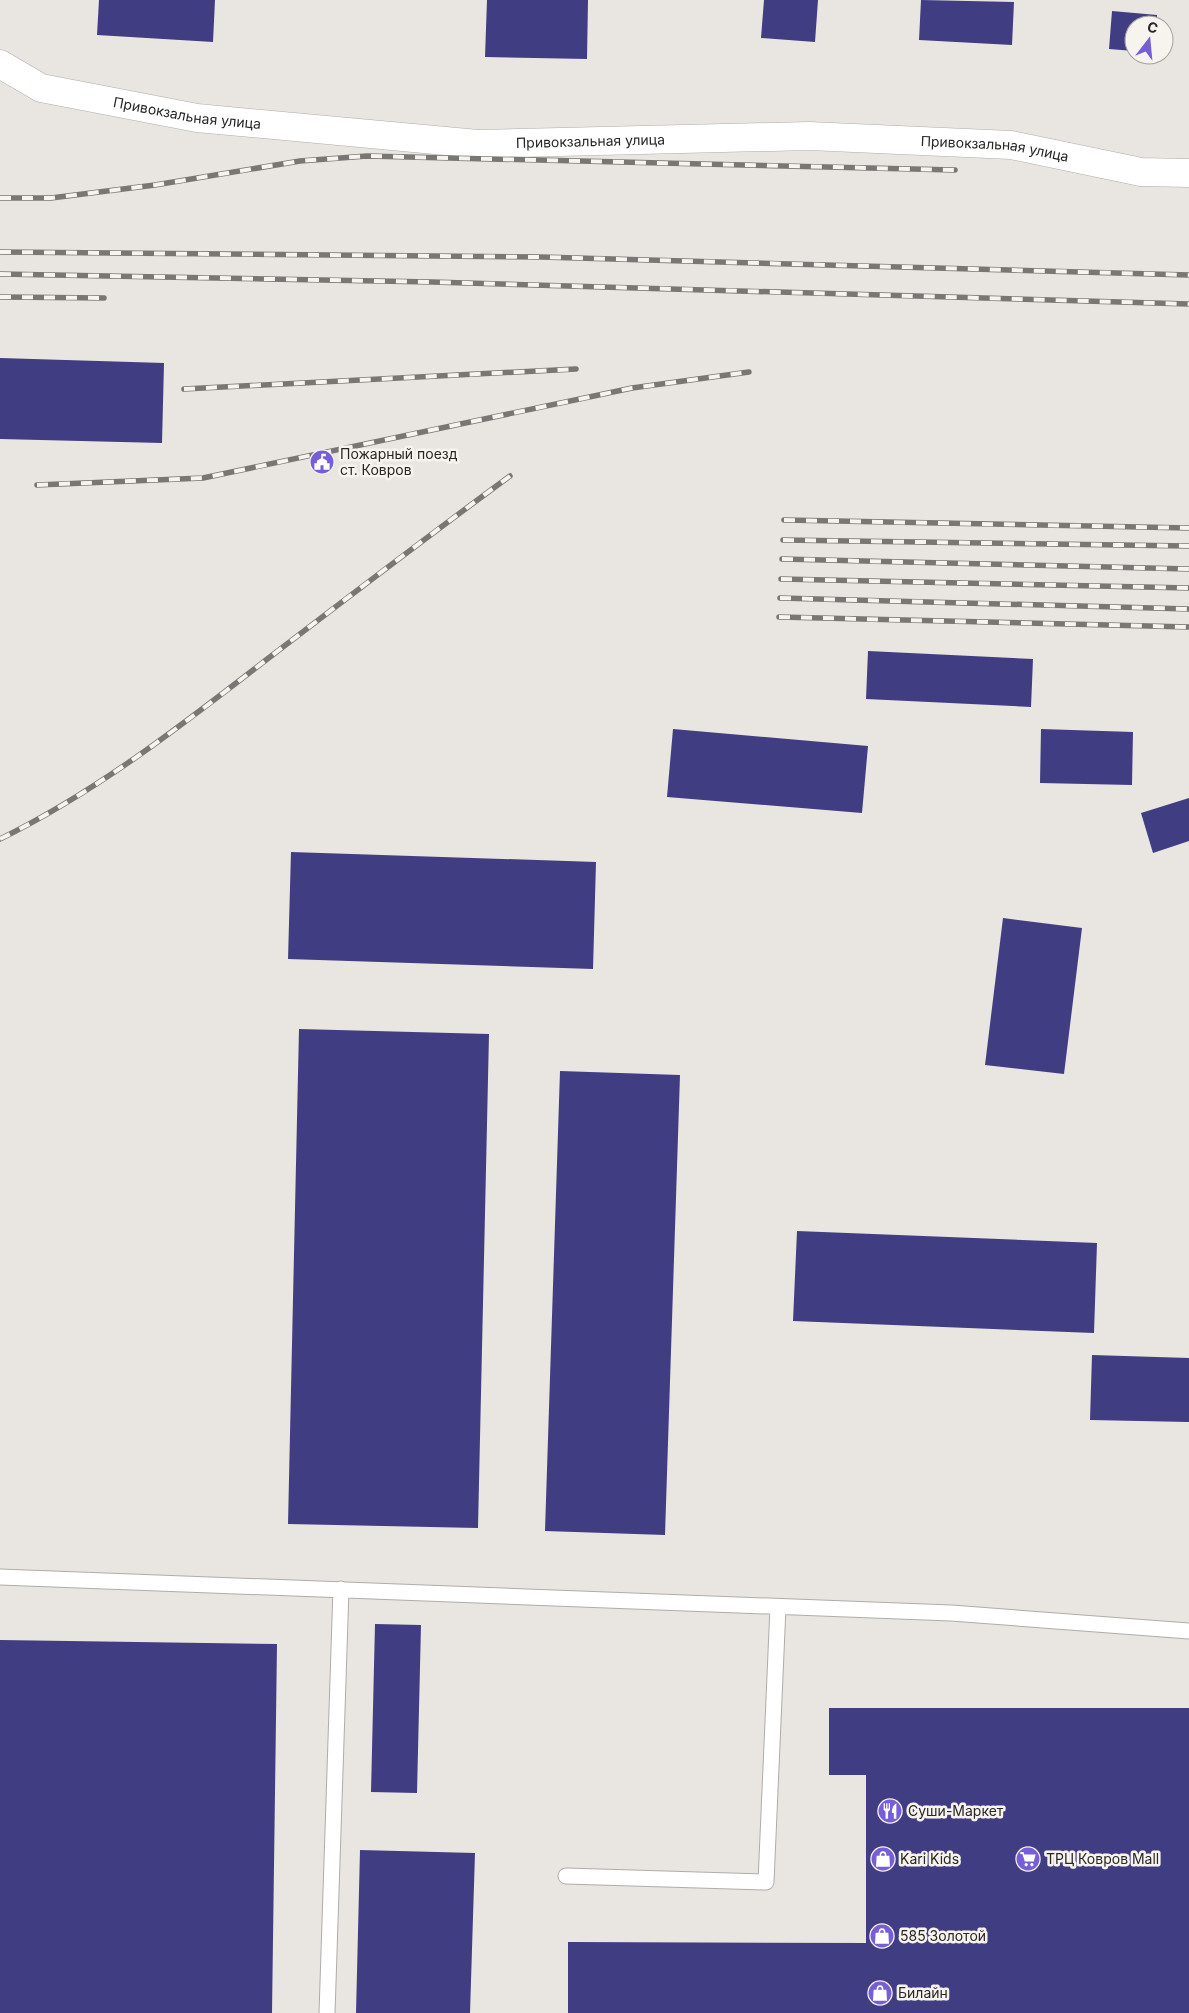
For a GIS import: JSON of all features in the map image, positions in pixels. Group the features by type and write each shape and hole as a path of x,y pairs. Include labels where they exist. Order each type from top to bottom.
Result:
{"street":[{"name":"Привокзальная улица","path":"0,64 41,88 197,118 478,144 809,136 1011,144 1141,172 1189,173"}],"lane":[{"path":"0,1577 951,1613 1189,1631"},
{"path":"326,2013 341,1590"},
{"path":"566,1876 766,1882 778,1607"}],"building":[{"path":"99,0 215,0 213,42 97,35"},
{"path":"487,0 588,0 587,59 485,57"},
{"path":"764,0 818,0 815,42 761,38"},
{"path":"921,0 1014,2 1012,45 919,40"},
{"path":"1112,11 1157,15 1124,15 1124,50 1109,49"},
{"path":"0,358 164,363 162,443 0,439"},
{"path":"868,651 1033,659 1031,707 866,699"},
{"path":"673,729 868,746 862,813 667,797"},
{"path":"1041,729 1133,732 1132,785 1040,783"},
{"path":"1189,798 1189,841 1153,853 1141,813"},
{"path":"291,852 596,862 593,969 288,959"},
{"path":"1003,918 1082,928 1064,1074 985,1065"},
{"path":"299,1029 489,1034 478,1528 288,1524"},
{"path":"560,1071 680,1075 665,1535 545,1531"},
{"path":"797,1231 1097,1243 1094,1333 793,1321"},
{"path":"1092,1355 1189,1358 1189,1422 1090,1420"},
{"path":"375,1624 421,1625 417,1793 371,1792"},
{"path":"0,1640 277,1644 272,2013 0,2013"},
{"name":"ТРЦ Ковров Mall","path":"829,1708 1189,1708 1189,2013 568,2013 568,1942 866,1943 866,1775 829,1775"},
{"path":"360,1850 475,1853 470,2013 356,2013"}],"railway":[{"path":"0,198 51,198 155,185 300,161 367,156 955,170"},
{"path":"0,252 541,257 1189,275"},
{"path":"0,274 432,282 1189,304"},
{"path":"0,297 104,298"},
{"path":"184,389 576,369"},
{"path":"37,485 203,478 632,388 749,372"},
{"path":"0,839 70,800 138,756 510,476"},
{"path":"784,520 1189,528"},
{"path":"783,540 1189,546"},
{"path":"782,559 1189,569"},
{"path":"781,579 1189,588"},
{"path":"780,598 1189,609"},
{"path":"779,617 1189,627"}],"place":[{"name":"Пожарный поезд ст. Ковров","path":"322,462"},
{"name":"Суши-Маркет","path":"890,1811"},
{"name":"Kari Kids","path":"883,1859"},
{"name":"ТРЦ Ковров Mall","path":"1028,1859"},
{"name":"585 Золотой","path":"882,1936"},
{"name":"Билайн","path":"880,1993"}]}
